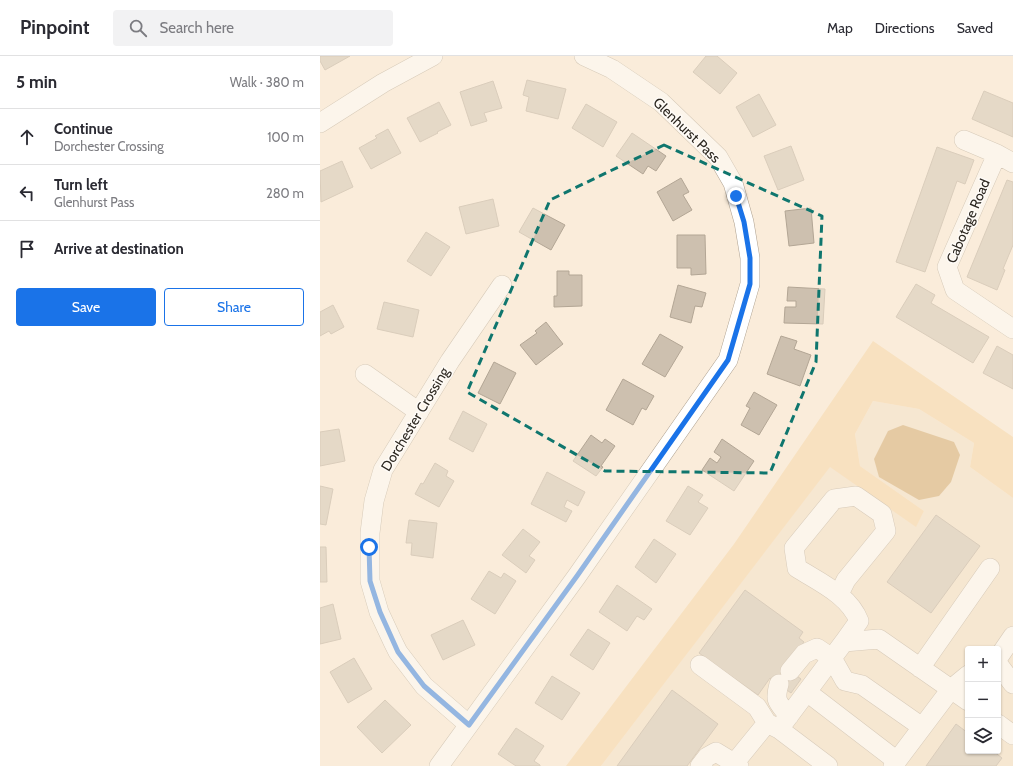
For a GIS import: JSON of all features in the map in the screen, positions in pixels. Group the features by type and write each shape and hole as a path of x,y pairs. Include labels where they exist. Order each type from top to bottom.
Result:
{"street":[{"path":"320,123 383,83 433,56"},
{"name":"Glenhurst Pass","path":"439,766 577,576 728,360 750,284 750,258 744,222 732,183 718,157 661,102 612,69 584,56"},
{"path":"964,140 997,154 1013,163"},
{"name":"Cabotage Road","path":"997,154 947,267 955,290 1013,329"},
{"name":"Dorchester Crossing","path":"469,725 424,686 398,652 380,612 370,581 370,533 374,501 383,470 450,361 502,285"},
{"path":"365,374 419,412"},
{"path":"700,766 707,757 716,752 735,765 807,692 859,621 855,610 839,594 797,568 794,548 834,498 856,496 882,514 886,531 846,580 839,594"},
{"path":"920,668 990,568"},
{"path":"1001,654 1013,636"},
{"path":"844,642 879,639 965,700"},
{"path":"778,723 779,704 776,696 785,678 804,654 817,648 832,658 845,681 862,685 922,727"},
{"path":"700,665 778,723 828,766"},
{"path":"1001,668 1013,684"},
{"path":"807,692 895,764 951,689 965,677"},
{"path":"1001,726 1013,735"}],"highlighted area":[{"path":"664,145 822,216 816,362 770,473 605,471 467,392 550,200"}],"shaded area":[{"path":"873,341 1013,437 1013,498 970,467 974,443 919,409 873,401 855,434 860,466 924,511 916,527 830,467 601,766 566,766 734,544"},
{"path":"873,401 919,409 974,443 970,467 1013,498 1013,766 601,766 830,466 916,526 924,511 860,466 855,434"},
{"path":"903,425 954,442 960,455 951,482 939,496 919,500 879,477 874,459 888,431"}],"building":[{"path":"320,56 350,56 325,70 320,61"},
{"path":"706,56 717,56 737,73 720,94 693,72"},
{"path":"527,80 566,89 558,119 526,111 529,97 523,95"},
{"path":"493,81 502,108 484,113 487,121 471,126 460,92"},
{"path":"984,91 1013,103 1013,137 972,119"},
{"path":"759,94 776,125 753,137 736,107"},
{"path":"439,102 451,125 420,142 407,118"},
{"path":"586,104 617,122 603,147 572,128"},
{"path":"388,129 401,153 371,169 359,148 377,138 375,136"},
{"path":"632,133 666,156 656,171 648,166 643,174 616,156"},
{"path":"791,146 804,180 778,190 764,156"},
{"path":"937,147 974,160 965,184 957,181 925,272 896,262"},
{"path":"342,161 353,187 321,202 320,171"},
{"path":"681,178 689,192 683,195 692,210 673,221 657,192"},
{"path":"1007,180 1013,182 1013,245 1003,269 1005,270 997,290 967,277"},
{"path":"493,199 499,226 466,234 459,207"},
{"path":"533,208 565,225 551,250 519,232"},
{"path":"811,208 814,243 789,246 785,211"},
{"path":"426,232 450,247 431,276 407,261"},
{"path":"677,235 705,235 706,274 691,275 691,268 677,268"},
{"path":"557,271 569,271 569,275 582,275 582,306 554,307 554,296 557,296"},
{"path":"916,284 935,295 931,303 989,337 973,363 896,317"},
{"path":"678,285 706,293 702,307 695,306 691,323 670,317"},
{"path":"788,287 825,289 823,324 784,323 785,307 796,307 796,301 787,301"},
{"path":"384,302 419,310 413,337 377,329"},
{"path":"333,305 344,327 331,334 329,331 320,336 320,312"},
{"path":"546,322 563,344 536,365 520,345 537,333 535,331"},
{"path":"660,334 683,347 665,377 642,364"},
{"path":"781,336 797,341 794,349 811,355 800,386 767,374"},
{"path":"997,346 1013,355 1013,389 983,373"},
{"path":"494,362 516,373 500,404 478,393"},
{"path":"623,379 654,396 646,410 642,408 633,425 606,410"},
{"path":"754,392 777,405 759,435 741,425 750,408 746,406"},
{"path":"463,411 487,424 473,452 449,439"},
{"path":"339,429 345,461 320,466 320,432"},
{"path":"591,435 602,443 605,439 615,446 596,476 573,461"},
{"path":"722,439 754,461 734,491 702,470 710,458 717,463 721,457 714,452"},
{"path":"435,463 448,471 446,476 454,481 439,507 415,494 421,483 423,484"},
{"path":"547,472 585,492 578,506 567,500 564,507 572,511 566,522 531,504"},
{"path":"320,486 333,489 326,525 320,524"},
{"path":"688,486 703,495 698,502 708,508 690,535 666,521"},
{"path":"936,515 980,546 931,613 887,582"},
{"path":"409,520 437,523 433,558 411,555 412,543 406,543"},
{"path":"523,529 540,542 529,556 535,560 526,573 502,555"},
{"path":"654,539 676,554 656,583 635,567"},
{"path":"320,547 326,547 327,582 320,582"},
{"path":"489,571 501,578 504,573 516,581 495,614 471,599"},
{"path":"617,585 652,609 644,620 637,616 627,631 599,612"},
{"path":"745,590 803,632 799,638 804,642 786,668 801,679 791,693 770,678 758,695 718,667 715,671 710,661 699,653"},
{"path":"333,604 341,639 320,644 320,608"},
{"path":"463,620 475,645 443,660 431,635"},
{"path":"588,629 610,643 593,670 570,655"},
{"path":"354,658 372,689 348,703 330,672"},
{"path":"552,676 580,693 562,720 535,703"},
{"path":"672,690 718,724 687,766 617,766"},
{"path":"385,700 411,725 382,753 357,727"},
{"path":"956,724 965,731 965,754 997,754 1002,758 996,766 926,766"},
{"path":"516,728 544,746 534,761 540,766 516,766 498,754"}],"route":[{"path":"369,547 370,581 380,612 398,652 424,686 469,725 577,576 728,360 750,284 750,258 744,222 736,196"}]}
